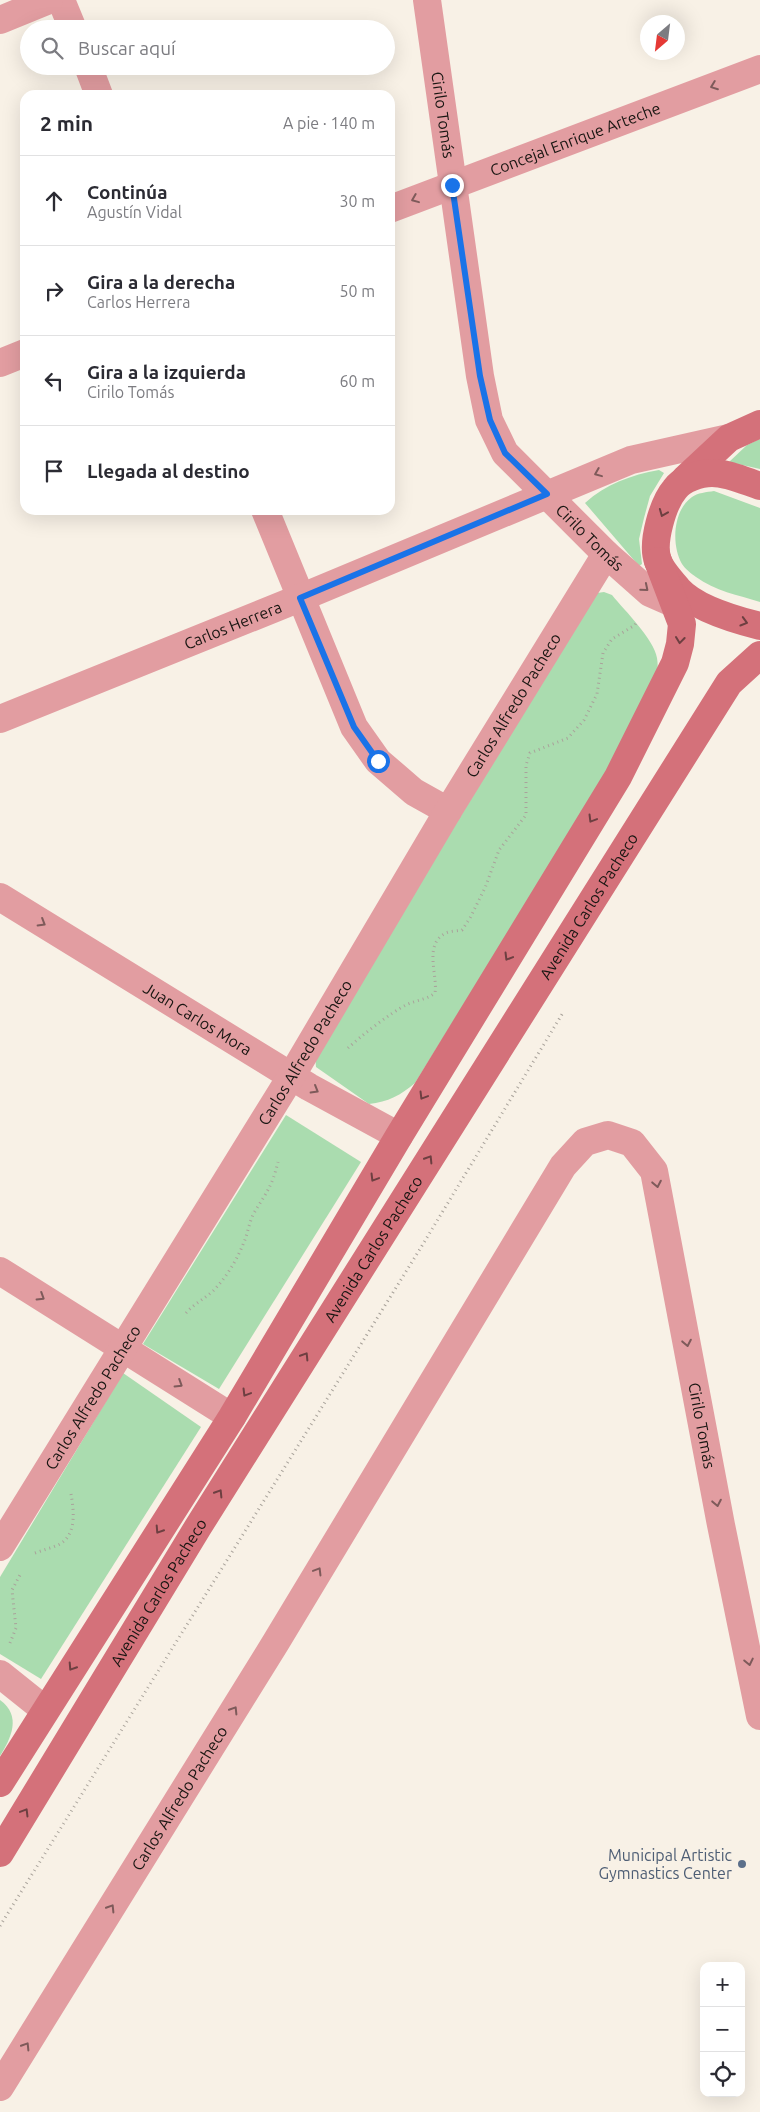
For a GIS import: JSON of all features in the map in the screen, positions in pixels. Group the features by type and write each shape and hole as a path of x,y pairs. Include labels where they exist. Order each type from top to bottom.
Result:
{"main road":[{"path":"760,424 729,438 704,470 676,487 660,520 656,540 658,561 686,603 760,626"},
{"path":"704,470 760,486"},
{"name":"Avenida Carlos Pacheco","path":"0,1783 232,1417 399,1136 618,777 674,664 680,644 686,603"},
{"name":"Avenida Carlos Pacheco","path":"0,1854 203,1518 729,683 760,655"}],"street":[{"path":"0,20 49,0"},
{"path":"62,0 70,20"},
{"name":"Cirilo Tomás","path":"427,0 480,376 490,420 505,453 606,554 650,593 686,603"},
{"name":"Concejal Enrique Arteche","path":"395,208 760,68"},
{"path":"91,75 97,90"},
{"path":"0,363 20,356"},
{"name":"Carlos Herrera","path":"0,719 300,598 631,460 729,438"},
{"name":"Carlos Herrera","path":"631,460 704,470"},
{"path":"266,515 354,727 378,761 414,792 448,810"},
{"name":"Carlos Alfredo Pacheco","path":"0,1547 292,1075 448,810 606,554"},
{"name":"Juan Carlos Mora","path":"0,897 292,1075 399,1136"},
{"name":"Carlos Alfredo Pacheco","path":"0,2087 276,1642 563,1166 585,1142 608,1135 632,1143"},
{"name":"Cirilo Tomás","path":"632,1143 654,1171 721,1524 760,1716"},
{"path":"0,1271 232,1417"},
{"path":"0,1674 45,1710"}],"path":[{"path":"0,1926 410,1266 567,1006"}],"green space":[{"path":"760,439 760,469 729,462 747,445"},
{"path":"659,470 664,473 650,496 639,539 642,564 639,566 585,503 593,496 619,481"},
{"path":"714,491 760,508 760,602 703,582 685,568 678,556 675,538 681,510 694,496"},
{"path":"604,592 612,595 645,634 655,650 657,658 658,667 655,684 637,725 415,1083 394,1097 382,1102 369,1104 316,1067 315,1054 597,593"},
{"path":"286,1115 361,1162 219,1389 143,1344"},
{"path":"123,1373 201,1427 41,1679 0,1654 0,1577"},
{"path":"0,1700 7,1706 13,1720 11,1735 0,1756"}],"place":[{"name":"Municipal Artistic Gymnastics Center","path":"742,1864"}],"route":[{"path":"378,761 354,727 300,598 547,494 505,453 490,420 480,376 452,185"}]}
